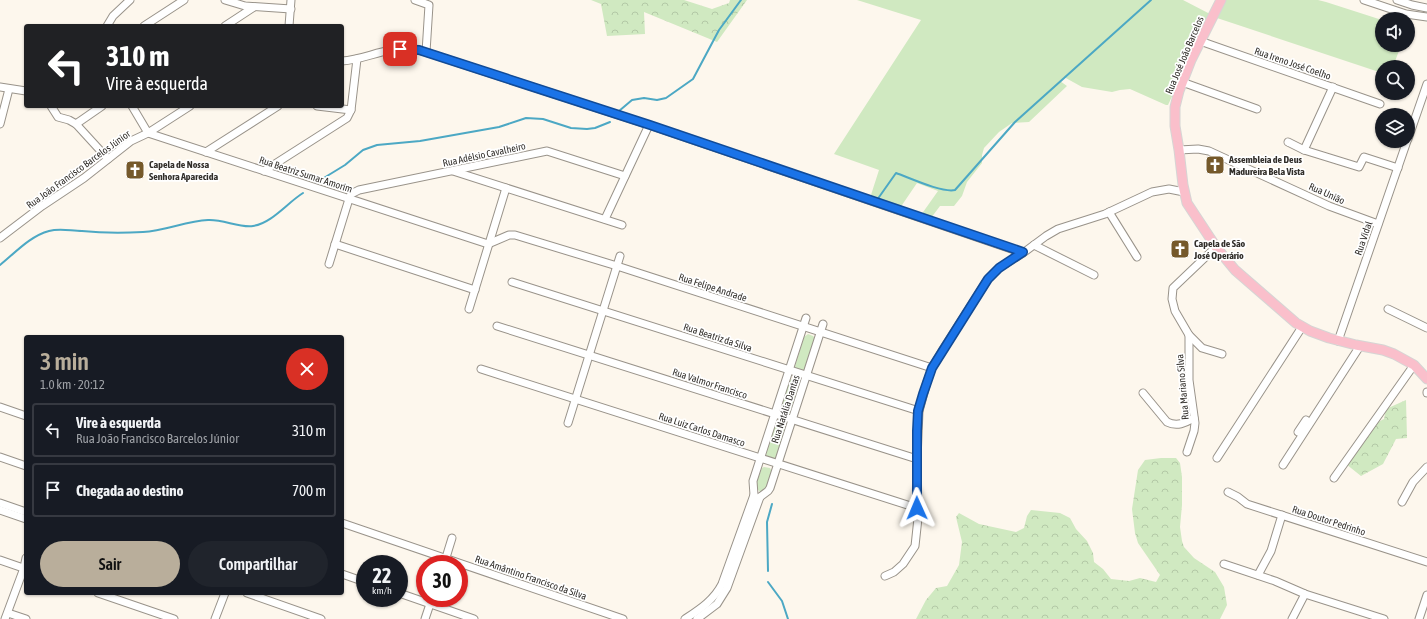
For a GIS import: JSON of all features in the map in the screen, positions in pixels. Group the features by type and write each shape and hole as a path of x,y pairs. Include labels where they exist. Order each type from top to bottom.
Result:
{"main road":[{"name":"Rua José João Barcelos","path":"1221,0 1200,41 1182,82 1176,100 1174,113 1184,192 1187,203 1216,247 1240,275 1288,317 1302,327 1318,335 1394,354 1414,365 1427,379"}],"street":[{"path":"108,24 113,16 130,0"},
{"path":"147,24 184,0"},
{"path":"225,0 254,8 290,9"},
{"path":"289,24 291,0"},
{"path":"415,0 429,5 426,52"},
{"path":"1364,0 1406,14 1427,18"},
{"path":"1397,0 1420,3 1427,8"},
{"path":"228,24 254,8"},
{"name":"Rua Ireno José Coelho","path":"1200,41 1380,104"},
{"path":"344,61 391,50 419,50 650,125 1023,252"},
{"path":"264,171 350,115 356,59"},
{"path":"1182,82 1257,109"},
{"name":"Rua Vidal","path":"1415,119 1427,84"},
{"path":"0,87 24,91"},
{"path":"1304,150 1333,87"},
{"path":"0,124 9,89"},
{"path":"52,108 58,117 76,124 108,159"},
{"path":"76,124 99,108"},
{"path":"133,108 148,133"},
{"name":"Rua João Francisco Barcelos Júnior","path":"0,238 42,206 84,178 131,141 148,133 187,108"},
{"path":"206,152 275,108"},
{"path":"334,108 351,110"},
{"path":"605,219 650,125"},
{"name":"Rua Beatriz Sumar Amorim","path":"148,133 488,244"},
{"path":"1288,142 1304,150 1359,168 1364,156 1398,168"},
{"name":"Rua Vidal","path":"1338,341 1405,148"},
{"name":"Rua União","path":"1179,150 1203,149 1215,153 1329,206 1378,224"},
{"name":"Rua Adélsio Cavalheiro","path":"349,199 355,191 547,151 625,176"},
{"path":"478,179 479,169 483,164"},
{"path":"453,170 622,225"},
{"path":"469,309 506,188"},
{"path":"885,576 894,572 903,564 915,546 917,531 918,411 932,368 988,279 999,268 1058,229 1109,212 1158,190 1169,189 1184,192"},
{"path":"329,264 349,199"},
{"path":"1109,212 1137,257"},
{"name":"Rua Felipe Andrade","path":"488,244 515,235 617,266 932,368"},
{"path":"335,244 475,290"},
{"path":"1034,245 1094,275"},
{"name":"Rua Mariano Silva","path":"1187,452 1194,431 1190,380 1189,335 1175,311 1172,292 1173,288 1216,247"},
{"path":"568,423 620,256"},
{"name":"Rua Beatriz da Silva","path":"512,282 918,411"},
{"path":"1388,309 1427,328"},
{"path":"697,619 717,604 727,588 757,496 753,482 760,458 806,318"},
{"name":"Rua Natália Dantas","path":"757,496 768,491 770,488 824,324"},
{"name":"Rua Valmor Francisco","path":"497,326 917,459"},
{"path":"1217,458 1302,327"},
{"path":"1189,335 1202,348 1222,354"},
{"path":"1298,432 1358,345"},
{"path":"1283,465 1358,345"},
{"path":"1334,478 1414,365"},
{"name":"Rua Luiz Carlos Damasco","path":"481,369 917,508"},
{"path":"1143,393 1167,422 1172,424 1185,423 1194,418"},
{"path":"0,407 24,415"},
{"path":"0,457 24,465"},
{"path":"1402,502 1413,482 1427,467"},
{"name":"Rua Doutor Pedrinho","path":"1228,492 1247,504 1427,562"},
{"path":"685,619 708,603 718,591 757,496"},
{"path":"0,503 24,511"},
{"path":"0,510 24,518"},
{"path":"1258,575 1271,551 1282,515"},
{"name":"Rua Amântino Francisco da Silva","path":"344,524 429,555"},
{"path":"447,555 452,538"},
{"path":"0,560 24,568"},
{"path":"1224,564 1258,575 1305,594 1384,619"},
{"name":"Rua Amântino Francisco da Silva","path":"468,568 623,619"},
{"path":"24,571 7,616 26,619"},
{"path":"344,575 356,579"},
{"path":"1292,619 1305,594"},
{"path":"104,595 174,619"},
{"path":"215,619 223,595"},
{"path":"253,595 321,619"},
{"path":"1419,619 1427,595"},
{"path":"425,619 429,607"},
{"path":"445,607 474,619"}],"green space":[{"path":"591,0 684,0 712,9 729,3 730,0 747,0 717,42 644,12 645,34 607,36 601,4"},
{"path":"857,0 1183,0 1210,14 1168,105 1130,89 1112,92 1082,87 1064,77 1060,81 1067,86 1029,122 1012,123 999,132 984,148 982,163 967,182 962,196 954,206 940,206 931,218 921,215 938,191 917,183 900,208 870,198 879,170 834,154 921,20"},
{"path":"1226,0 1318,0 1375,18 1375,52 1398,52 1396,60 1375,60 1375,71 1217,18"},
{"path":"808,334 815,338 807,369 801,372 795,369 795,366 804,337"},
{"path":"792,379 797,379 801,384 792,413 789,415 781,413 780,410 789,381"},
{"path":"1406,400 1407,438 1396,439 1383,464 1361,476 1346,464 1374,424 1384,419 1386,409"},
{"path":"777,423 782,423 787,428 777,457 772,460 767,457 766,454 775,425"},
{"path":"1176,458 1180,463 1182,477 1182,505 1180,527 1182,541 1184,547 1194,558 1215,572 1224,587 1227,605 1220,619 916,619 926,600 936,588 947,586 959,565 962,542 956,517 959,513 979,524 1016,532 1024,528 1027,516 1031,510 1060,513 1070,518 1076,529 1087,541 1093,553 1094,562 1103,569 1111,579 1129,581 1140,578 1156,582 1160,575 1138,543 1135,533 1132,509 1138,470 1145,460"},
{"path":"762,468 770,468 772,472 770,482 767,487 765,490 760,492 755,486"}],"waterway":[{"path":"619,111 632,100 644,98 657,100 666,98 693,79 719,30 741,0"},
{"path":"877,200 896,173 934,187 955,190 1015,122 1151,0"},
{"path":"314,184 345,165 363,150 377,145 420,141 499,127 526,118 543,119 571,128 587,129 595,128 610,122"},
{"path":"0,265 35,237 53,230 120,233 143,232 208,220 242,226 253,226 267,221 303,193"},
{"path":"768,571 767,522 772,504"},
{"path":"768,582 782,601 788,619"}],"place":[{"name":"Assembleia de Deus Madureira Bela Vista","path":"1215,165"},
{"name":"Capela de Nossa Senhora Aparecida","path":"135,170"},
{"name":"Capela de São José Operário","path":"1180,249"}],"route":[{"path":"400,49 419,50 559,95 1023,252 1006,262 988,279 932,368 918,411 917,508"}]}
